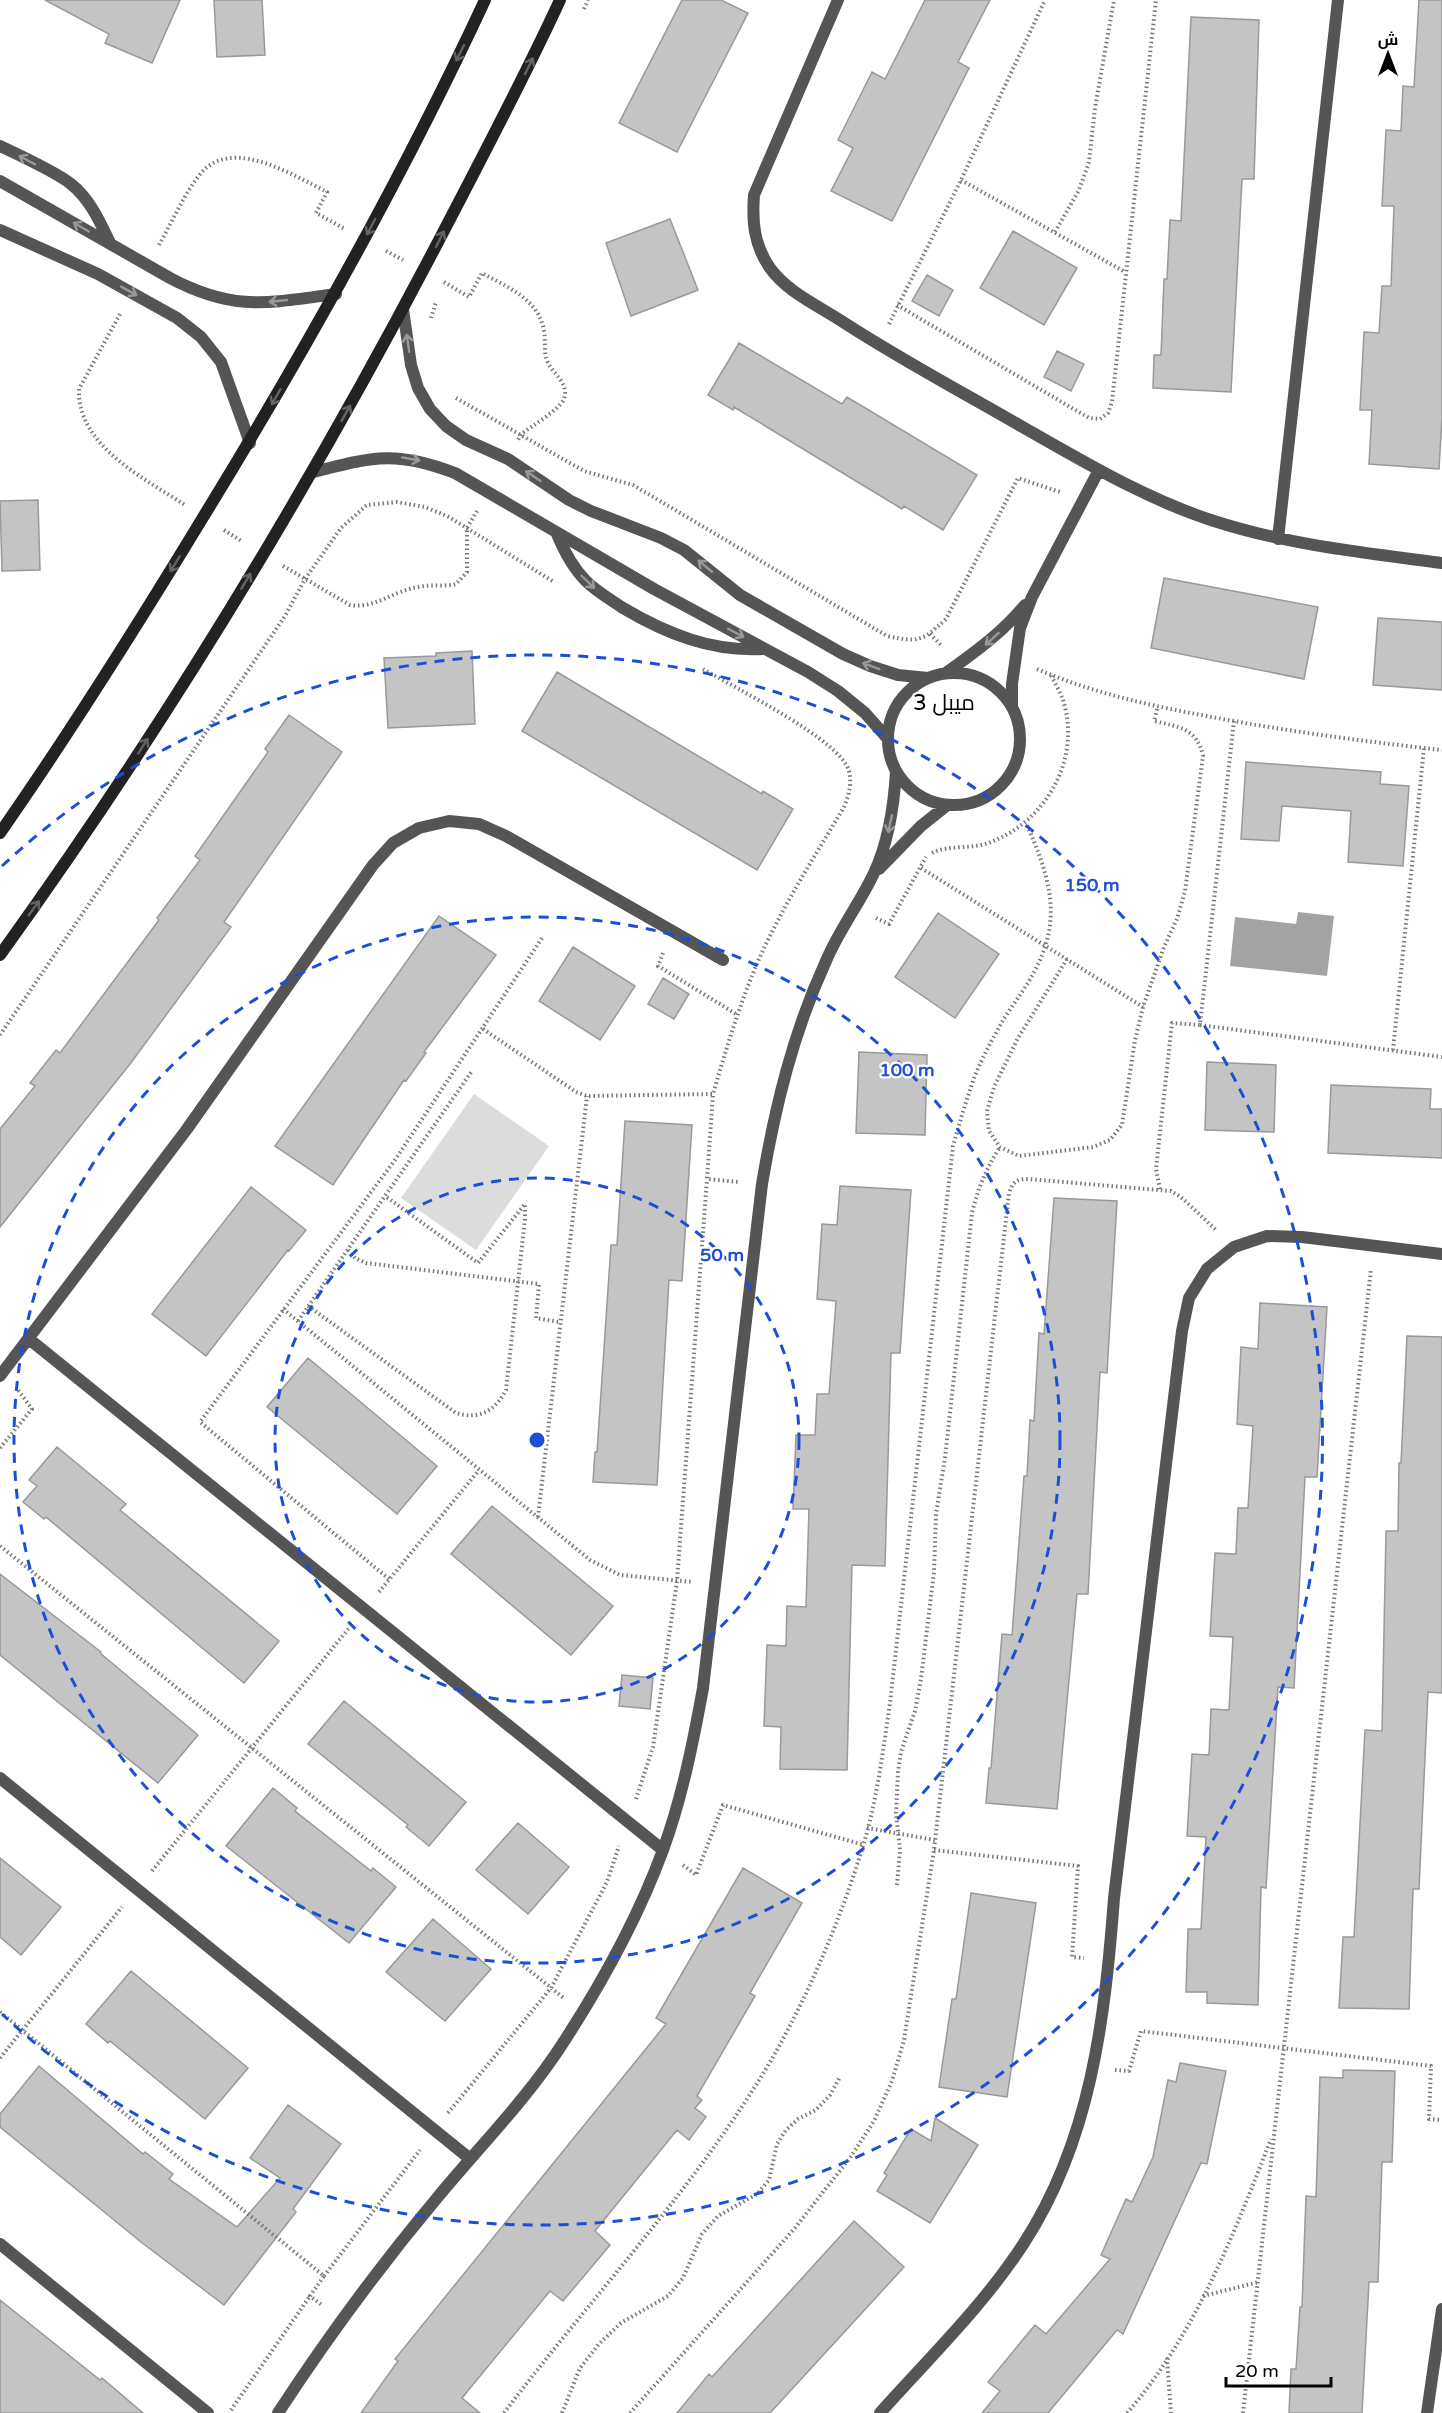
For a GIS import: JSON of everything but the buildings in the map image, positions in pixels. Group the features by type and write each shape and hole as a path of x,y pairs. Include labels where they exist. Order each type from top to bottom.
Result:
{"street":[{"path":"0,833 50,760 250,443 336,294 485,0"},
{"path":"0,955 69,859 194,668 313,472 423,271 529,68 560,0"},
{"path":"838,0 754,195 752,221 758,246 771,269 790,287 878,345 1156,500 1215,522 1278,539 1442,563"},
{"path":"1278,539 1338,0"},
{"path":"0,146 70,184 96,214 110,243"},
{"path":"0,181 194,291 219,300 246,303 274,302 336,294"},
{"path":"0,230 98,274 177,318 201,337 221,362 250,443"},
{"path":"403,309 411,365 418,388 430,408 446,426 466,440 508,459 569,500 613,521 661,538 684,550 740,595 843,654 898,675 928,678"},
{"path":"313,472 363,459 394,457 426,462 455,473 556,534 838,691 865,713 888,740"},
{"path":"1012,706 1015,659 1020,628 1032,597 1099,470"},
{"path":"556,534 585,580 599,592 652,625 702,644 722,648 765,649"},
{"path":"946,673 1010,624 1032,597"},
{"path":"946,673 961,673 984,680 1003,694 1012,706 1019,727 1020,748 1014,768 1001,786 983,798 946,806 923,797 908,786 896,771 890,756 888,740 890,724 899,703 914,686 928,678 946,673"},
{"path":"278,2413 341,2320 404,2238 518,2103 562,2045 600,1983 634,1918 663,1850 680,1798 703,1688 762,1184 771,1128 785,1070 826,960 874,874 891,824 896,771"},
{"path":"874,874 921,826 946,806"},
{"path":"2,1374 187,1130 373,865 393,843 419,828 449,821 479,824 506,836 723,960"},
{"path":"880,2413 986,2296 1025,2242 1056,2184 1081,2122 1094,2068 1109,1961 1114,1898 1182,1331 1189,1298 1207,1269 1234,1247 1267,1236 1302,1237 1442,1254"},
{"path":"29,1339 663,1850"},
{"path":"0,1778 470,2158"},
{"path":"0,2244 208,2413"},
{"path":"1427,2413 1442,2309"}],"path":[{"path":"584,10 588,0"},
{"path":"878,345 961,180 1045,0"},
{"path":"1055,232 1079,190 1089,162 1095,108 1114,0"},
{"path":"897,305 1089,418 1100,419 1108,412 1112,402 1156,0"},
{"path":"148,265 201,174 212,163 227,158 243,158 272,165 327,192 316,213 470,297 482,273 524,297 541,319 546,359 562,381 564,397 561,404 521,434 508,459"},
{"path":"961,180 1125,272"},
{"path":"444,282 449,272"},
{"path":"132,293 79,389 78,403 82,416 93,432 121,462 204,518 350,605 361,607 371,605 416,587 456,584 467,572 467,528 488,493"},
{"path":"430,325 439,293"},
{"path":"449,390 456,399 584,471 633,485 887,636 913,642 930,634 946,619 1018,478 1083,500"},
{"path":"0,1035 285,616 305,579 341,528 367,505 397,502 425,507 449,517 557,584"},
{"path":"1015,659 1051,675 1158,706 1234,722 1323,736 1442,750"},
{"path":"229,2413 324,2276 435,2130 551,1988 607,1882 653,1747 677,1581 713,1094 736,1014 774,927 844,807 850,791 849,770 840,756 817,736 697,666"},
{"path":"854,907 890,924 925,858 934,851 988,844 1007,836 1026,824 1045,804 1058,781 1066,754 1068,727 1063,700 1051,675"},
{"path":"1067,958 1018,1038 994,1087 987,1111 989,1131 1000,1148 1019,1156 1093,1148 1110,1140 1122,1125 1135,1040 1143,1007 1185,891 1203,756 1200,744 1192,734 1181,728 1154,722 1158,706"},
{"path":"1200,1024 1234,722"},
{"path":"1393,1050 1424,748"},
{"path":"504,2413 555,2345 707,2157 756,2084 799,2007 834,1926 864,1845 879,1774 890,1703 953,1146 972,1082 1002,1022 1035,972 1046,945 1050,918 1049,890 1044,863 1026,824"},
{"path":"921,868 1143,1007"},
{"path":"672,930 658,966 736,1014"},
{"path":"389,1579 200,1422 394,1160 542,938"},
{"path":"1160,1189 1156,1169 1172,1023 1200,1024 1442,1057"},
{"path":"483,1029 576,1092 587,1096 713,1094"},
{"path":"298,1321 472,1071"},
{"path":"538,1518 587,1096"},
{"path":"897,1885 900,1850 896,1793 898,1772 901,1752 915,1711 921,1679 934,1572 936,1514 946,1447 972,1213 982,1178 1000,1148"},
{"path":"707,1179 762,1184"},
{"path":"630,2413 795,2228 850,2158 874,2121 892,2081 904,2040 934,1850 1009,1193 1012,1184 1019,1179 1171,1191 1181,1197 1234,1247"},
{"path":"309,1306 456,1413 468,1416 480,1415 492,1410 501,1401 506,1390 519,1281 525,1204 478,1263 385,1196"},
{"path":"1243,2413 1374,1245"},
{"path":"348,1250 356,1258 366,1263 539,1284 536,1318 560,1322"},
{"path":"283,1309 590,1560 603,1568 629,1576 715,1584"},
{"path":"0,1448 32,1409 2,1374"},
{"path":"0,2058 479,1470"},
{"path":"0,1545 582,2013"},
{"path":"663,1850 696,1875 723,1805 864,1845"},
{"path":"867,1828 935,1840"},
{"path":"934,1850 1078,1866 1072,1956 1109,1961"},
{"path":"0,2012 324,2276"},
{"path":"1094,2068 1129,2071 1141,2031 1431,2066 1429,2119 1442,2120"},
{"path":"562,2413 580,2368 599,2344 621,2323 668,2296 683,2278 702,2234 718,2216 756,2194 763,2187 769,2180 777,2144 786,2130 823,2102 830,2095 840,2077"},
{"path":"1127,2413 1167,2358 1203,2296 1244,2209 1273,2132"},
{"path":"1203,2296 1259,2282"},
{"path":"310,2296 341,2320"},
{"path":"1167,2358 1170,2413"}],"shaded area":[{"path":"1298,912 1334,916 1327,976 1230,966 1235,917 1296,924"},
{"path":"474,1094 549,1146 476,1250 401,1198"}],"district":[{"name":"ميبل 3","path":"944,703"}]}
